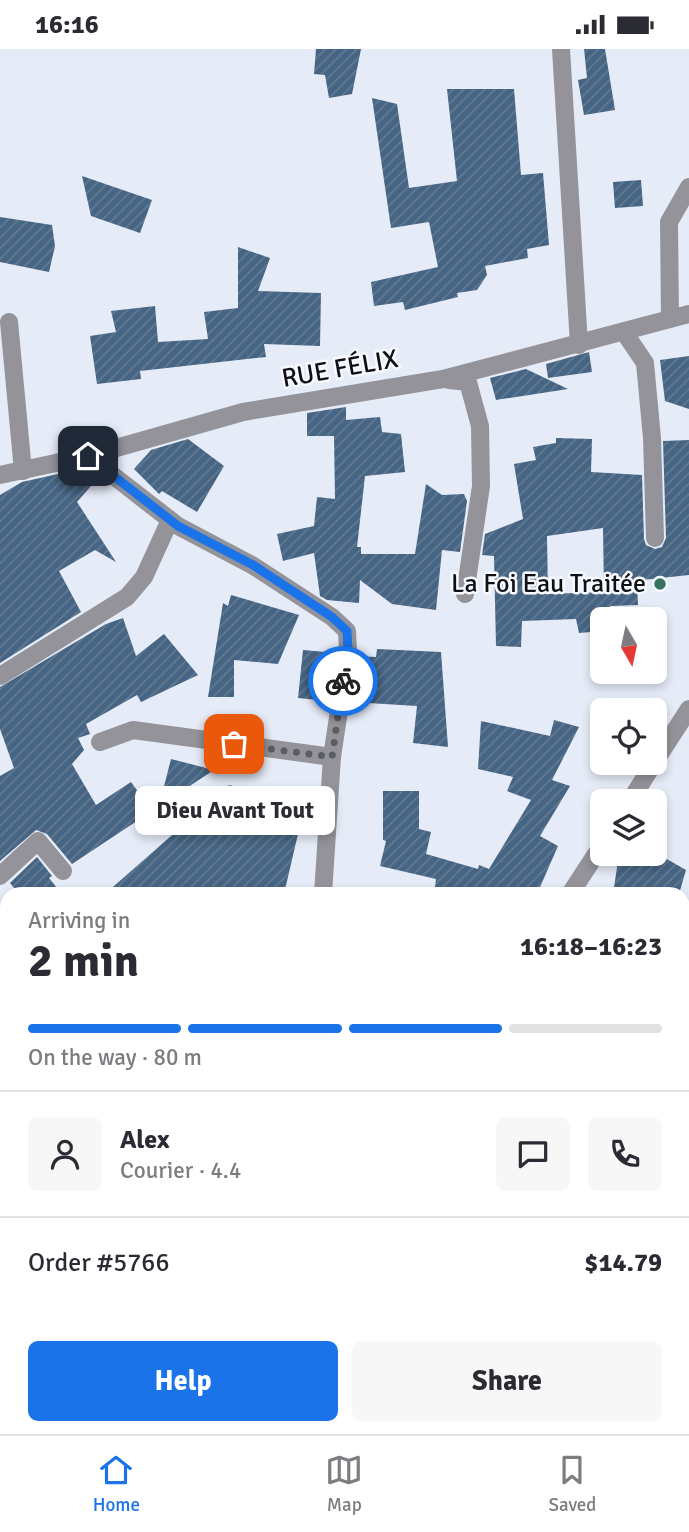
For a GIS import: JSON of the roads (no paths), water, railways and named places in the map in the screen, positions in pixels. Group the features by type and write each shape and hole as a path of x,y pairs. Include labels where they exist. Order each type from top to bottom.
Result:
{"street":[{"path":"561,49 579,345"},
{"path":"670,319 669,222 689,187"},
{"name":"RUE FÉLIX","path":"0,475 88,456 243,412 443,379 689,314"},
{"path":"9,322 23,471"},
{"path":"624,332 645,363 652,438 655,538"},
{"path":"443,379 468,382 480,426 481,485 465,594"},
{"path":"88,456 170,520 253,565 332,617 347,631 348,651 332,757 323,887"},
{"path":"0,676 127,597 144,577 170,520"},
{"path":"667,743 689,709"},
{"path":"100,742 133,730 332,757"},
{"path":"0,876 38,841 63,871"},
{"path":"575,887 590,863"}],"place":[{"name":"La Foi Eau Traitée","path":"660,584"},
{"name":"Dieu Avant Tout","path":"234,744"}]}
